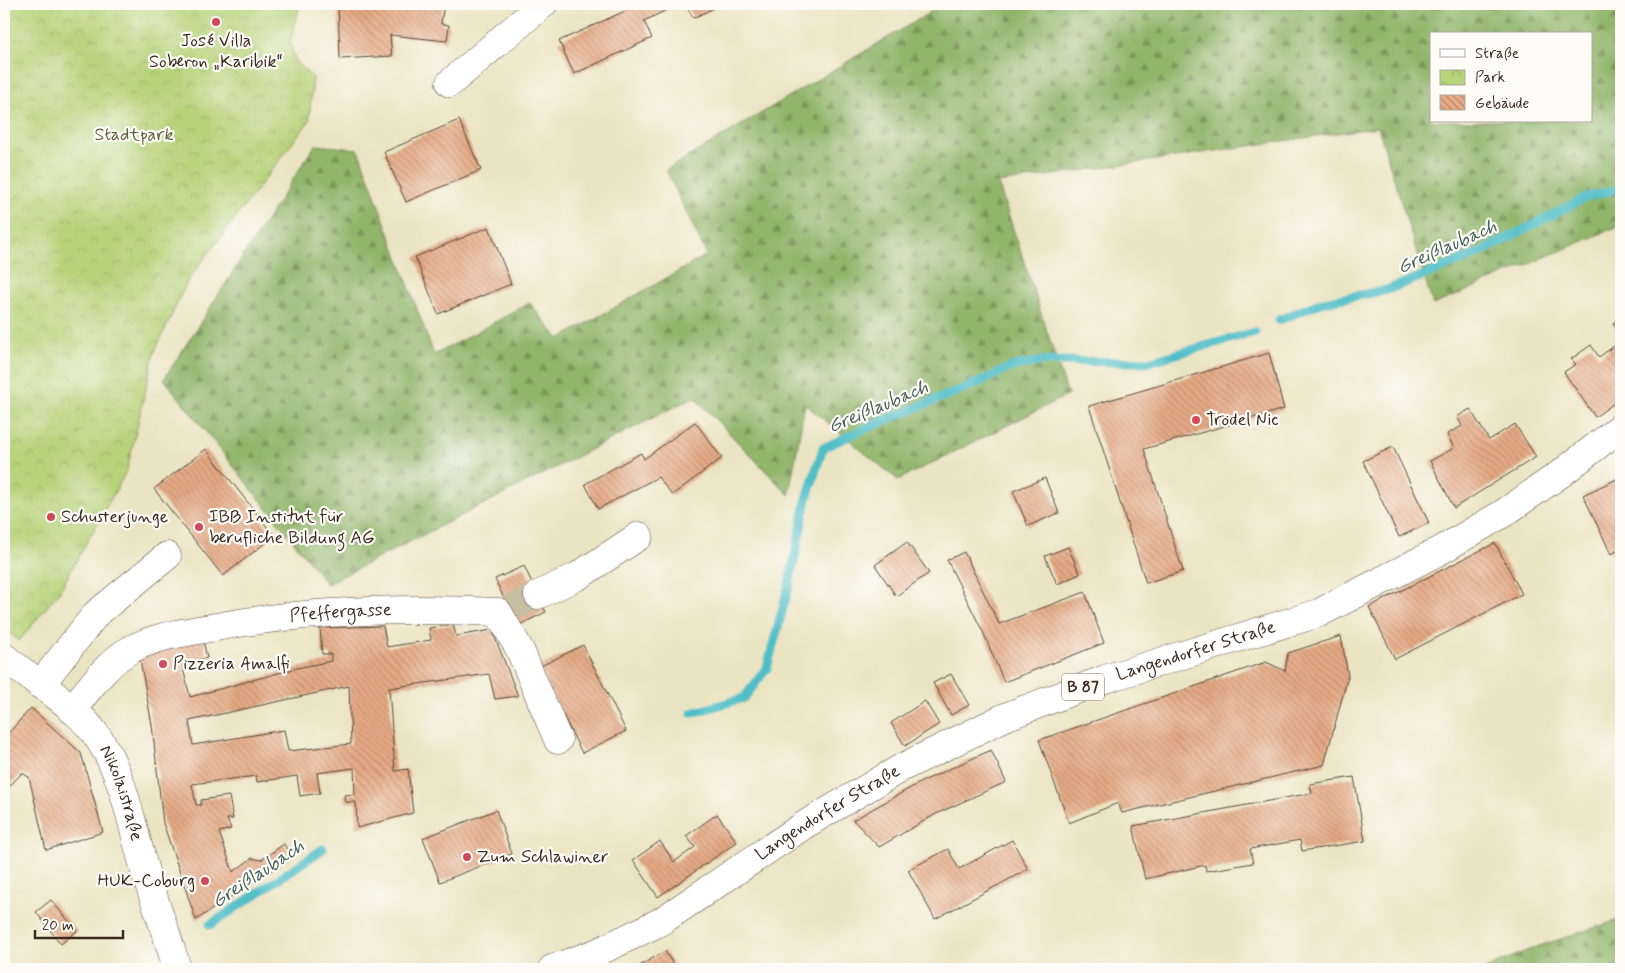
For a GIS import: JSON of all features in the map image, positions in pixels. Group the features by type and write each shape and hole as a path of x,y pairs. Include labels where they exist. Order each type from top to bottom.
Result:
{"main road":[{"path":"450,83 544,4"},
{"name":"Langendorfer Straße","path":"552,969 596,953 660,922 806,824 903,768 1005,717 1105,678 1319,613 1443,549 1504,513 1563,472 1621,427"},
{"path":"538,595 578,576 639,536"},
{"path":"40,685 96,614 167,556"},
{"name":"Pfeffergasse","path":"72,710 103,673 128,651 155,638 232,623 325,612 439,609 503,611 558,740"},
{"name":"Nikolaistraße","path":"4,657 72,710 98,738 113,764 125,794 144,870 178,969"}],"green space":[{"name":"Stadtpark","path":"4,4 300,4 290,43 296,62 313,78 309,121 188,280 154,353 127,470 59,592 19,641 4,628"},
{"path":"944,4 1621,4 1621,225 1433,305 1378,127 998,183 1068,395 898,480 805,404 789,495 694,397 327,584 164,379 315,145 358,149 434,355 530,303 559,339 707,255 666,170"},
{"path":"1621,919 1621,969 1485,969 1533,948"}],"building":[{"path":"338,4 444,4 441,24 449,25 447,41 390,35 392,56 340,59"},
{"path":"635,4 679,4 644,21 652,38 574,74 559,41 636,6"},
{"path":"685,4 712,4 714,8 693,18"},
{"path":"459,120 481,170 406,202 384,152"},
{"path":"489,227 511,284 438,314 415,257"},
{"path":"1621,317 1621,335 1613,323"},
{"path":"1621,341 1621,398 1595,417 1564,372 1576,364 1571,359 1591,345 1599,357"},
{"path":"1269,353 1284,409 1144,449 1183,571 1146,583 1089,406"},
{"path":"1470,409 1489,440 1515,424 1536,457 1454,508 1430,461 1454,448 1447,434 1462,426 1457,417"},
{"path":"695,422 722,458 672,495 658,477 598,509 585,484 641,453 644,459"},
{"path":"1393,447 1429,523 1399,537 1363,461"},
{"path":"206,449 274,536 223,576 154,489"},
{"path":"1621,477 1621,549 1611,554 1583,495"},
{"path":"1045,478 1059,513 1028,526 1013,491"},
{"path":"907,542 929,573 896,596 875,565"},
{"path":"1495,543 1522,594 1395,659 1369,607"},
{"path":"1068,547 1080,574 1057,584 1045,556"},
{"path":"964,552 999,624 1085,592 1104,643 1004,682 983,632 947,560"},
{"path":"524,566 546,612 517,626 495,579"},
{"path":"453,624 456,636 492,630 518,696 495,699 489,674 389,688 395,771 408,769 413,813 357,828 356,802 345,802 344,795 355,794 354,768 317,773 320,793 300,796 297,776 257,782 256,776 192,784 196,805 201,805 201,800 229,796 233,819 227,819 231,829 219,832 233,872 252,858 261,860 284,844 291,857 196,920 163,823 152,725 139,654 203,640 207,658 182,664 190,697 297,668 331,661 331,654 322,654 320,628 383,626 387,647 431,640 429,628","holes":["349,686 351,744 288,751 284,730 193,745 189,721"]},
{"path":"1341,636 1348,676 1324,765 1122,813 1118,803 1069,823 1039,740 1266,662 1285,671 1288,653"},
{"path":"583,645 626,731 582,753 539,667"},
{"path":"951,674 969,705 951,715 933,683"},
{"path":"925,701 939,724 905,746 891,723"},
{"path":"31,708 81,753 103,832 46,850 29,777 22,773 4,792 4,738"},
{"path":"991,750 1006,782 936,814 879,847 853,820 921,782"},
{"path":"1354,777 1365,841 1302,851 1300,840 1250,849 1253,863 1206,871 1205,865 1145,879 1133,826 1312,793 1310,784"},
{"path":"496,810 512,854 440,882 423,838"},
{"path":"717,814 737,842 658,897 633,860 660,841 674,862 695,847 686,836"},
{"path":"1012,840 1028,869 935,919 908,870 948,849 959,869"},
{"path":"51,900 77,931 61,944 36,912"},
{"path":"665,951 676,969 634,969"}],"waterway":[{"name":"Greißlaubach","path":"1279,320 1323,302 1387,290 1475,255 1587,197 1621,188"},
{"name":"Greißlaubach","path":"692,713 744,698 767,668 789,585 807,498 823,448 864,429 980,382 1013,366 1044,361 1148,362 1255,332"},
{"name":"Greißlaubach","path":"210,925 323,849"}],"tunnel":[{"path":"508,609 538,595"}],"place":[{"name":"José Villa Soberon „Karibik“","path":"216,22"},
{"name":"Trödel Nic","path":"1196,420"},
{"name":"Schusterjunge","path":"51,517"},
{"name":"IBB Institut für berufliche Bildung AG","path":"199,527"},
{"name":"Pizzeria Amalfi","path":"163,664"},
{"name":"Zum Schlawiner","path":"467,857"},
{"name":"HUK-Coburg","path":"205,881"}]}
